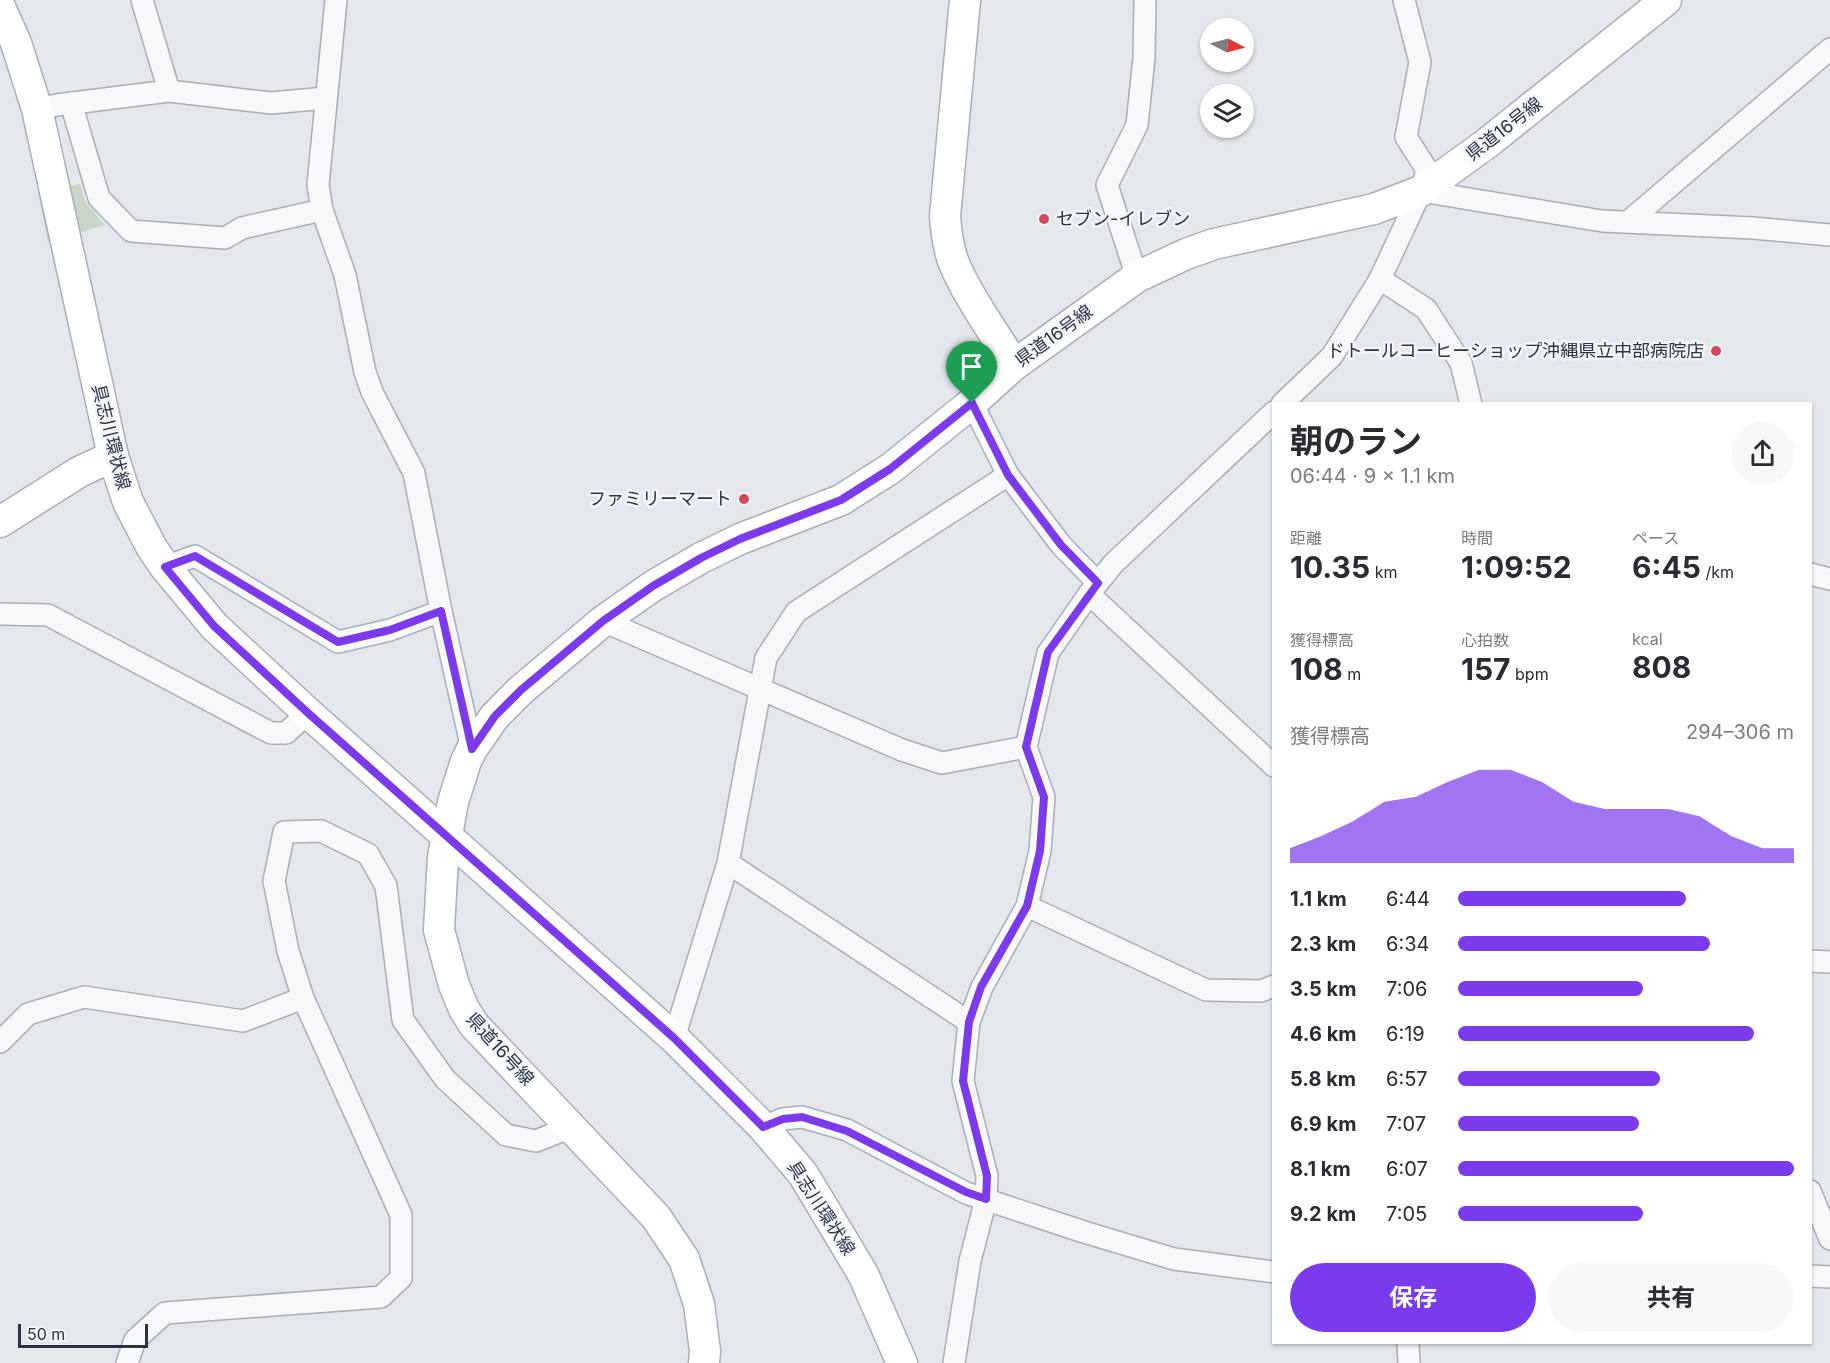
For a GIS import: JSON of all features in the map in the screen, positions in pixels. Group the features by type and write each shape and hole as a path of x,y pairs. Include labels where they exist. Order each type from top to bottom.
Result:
{"main road":[{"path":"965,0 945,216 947,241 953,261 962,278 1014,365"},
{"name":"県道16号線","path":"704,1363 705,1351 699,1304 684,1259 656,1217 474,1025 454,985 439,930 441,882 447,835 460,776 472,749 495,716 521,690 603,621 653,586 701,558 740,539 841,500 890,469 972,403 1014,365 1137,277 1186,254 1214,244 1374,210 1421,191 1486,144 1666,0"},
{"name":"具志川環状線","path":"0,7 16,43 37,109 113,456 128,502 152,548 214,626 308,713 674,1038 763,1127 803,1174 864,1274 902,1363"},
{"path":"0,522 79,472 113,456"}],"street":[{"path":"142,0 169,91"},
{"path":"336,0 318,185 322,210 345,275 365,372 372,392 414,473 441,611 472,749"},
{"path":"1137,277 1107,185 1137,125 1144,58 1145,0"},
{"path":"1284,402 1332,356 1380,279 1421,191 1427,170 1406,137 1420,63 1404,0"},
{"path":"1629,221 1830,48"},
{"path":"37,109 169,91 271,104 326,98"},
{"path":"71,103 99,198 131,231 225,238 242,228 322,210"},
{"path":"1421,191 1602,221 1830,235"},
{"path":"1380,279 1426,309 1461,363 1471,402"},
{"path":"972,403 1008,475 1093,588 1272,764"},
{"path":"954,1363 970,1261 986,1199 987,1176 963,1081 969,1022 981,987 1027,906 1040,851 1044,797 1026,747 1048,652 1093,588 1113,564 1272,414"},
{"path":"674,1038 728,863 766,658 796,612 1008,475"},
{"path":"165,567 195,556 338,642 390,630 441,611"},
{"path":"1812,574 1830,579"},
{"path":"0,614 48,615 271,734 286,733 308,713"},
{"path":"603,621 902,750 942,763 1026,747"},
{"path":"127,1363 135,1340 165,1313 381,1296 401,1278 401,1215 303,998 288,951 274,881 284,832 321,831 368,855 386,886 403,1020 445,1078 506,1135 536,1141 571,1127"},
{"path":"728,863 969,1022"},
{"path":"1027,906 1206,990 1261,991 1272,987"},
{"path":"1812,961 1830,962"},
{"path":"0,1042 28,1014 84,998 243,1021 303,998"},
{"path":"763,1127 783,1119 802,1117 847,1131 966,1192 986,1199 1174,1259 1272,1272"},
{"path":"1812,1196 1830,1239"},
{"path":"1812,1276 1830,1277"},
{"path":"1408,1344 1409,1363"}],"green space":[{"path":"80,184 86,203 105,225 48,242 38,192"}],"place":[{"name":"セブン-イレブン","path":"1044,219"},
{"name":"ドトールコーヒーショップ沖縄県立中部病院店","path":"1716,351"},
{"name":"ファミリーマート","path":"744,499"}],"route":[{"path":"972,403 1008,475 1061,545 1098,583 1048,652 1026,747 1044,797 1040,851 1027,906 981,987 969,1022 963,1081 987,1176 986,1199 966,1192 847,1131 802,1117 783,1119 763,1127 674,1038 308,713 214,626 165,567 195,556 338,642 390,630 441,611 472,749 495,716 521,690 603,621 653,586 701,558 740,539 841,500 890,469 972,403"}]}
